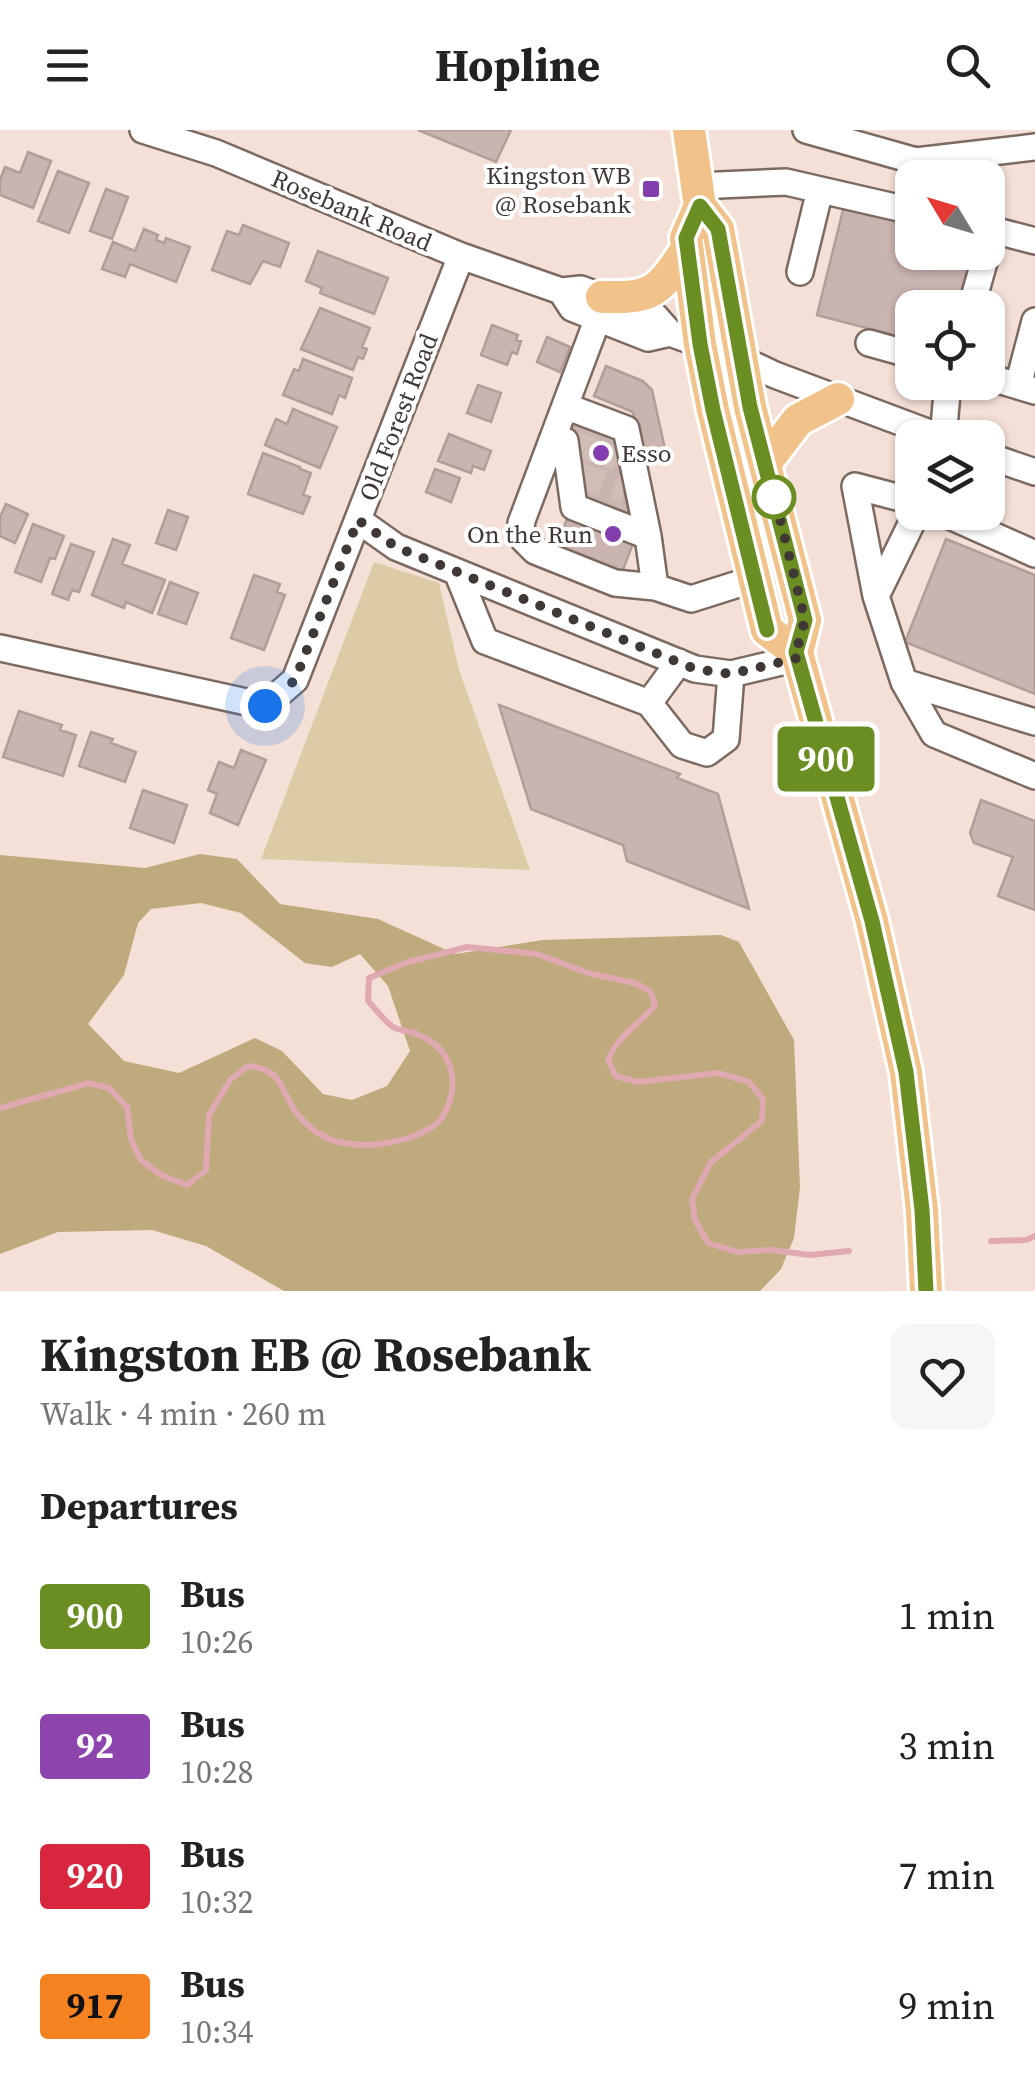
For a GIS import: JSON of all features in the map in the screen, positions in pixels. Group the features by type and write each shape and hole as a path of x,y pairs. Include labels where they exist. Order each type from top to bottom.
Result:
{"main road":[{"path":"689,130 698,196 718,229 750,407 805,620 797,655 872,921 906,1072 922,1210 926,1291"},
{"path":"698,196 686,238 685,338 713,410 767,630 797,655"},
{"path":"600,308 646,294 660,285 686,249"},
{"path":"766,462 798,420 838,399"}],"street":[{"name":"Rosebank Road","path":"143,130 216,153 462,256 561,292 581,289 600,308 655,316 685,338 895,420"},
{"path":"806,130 916,161 1035,147"},
{"path":"698,196 786,182 895,207"},
{"path":"800,272 820,190"},
{"path":"1005,241 1035,242"},
{"name":"Old Forest Road","path":"0,648 265,706 295,680 462,256"},
{"path":"600,308 565,406 560,441 521,524 523,539 535,551 616,583 655,587 691,600 754,579"},
{"path":"1027,388 1035,321"},
{"path":"869,343 895,350"},
{"path":"565,406 626,429 625,460 632,494 648,536 655,587"},
{"path":"560,441 574,473 574,508 648,536"},
{"path":"1005,462 1035,472"},
{"path":"895,497 854,486 876,596 904,682 934,734 1035,776"},
{"path":"358,520 396,547 695,669 731,674 797,655"},
{"path":"876,596 909,530"},
{"path":"982,530 1035,554"},
{"path":"458,572 485,642 649,703 682,744 707,753 726,739 731,674"},
{"path":"649,703 679,662"},
{"path":"904,682 1035,722"}],"shaded area":[{"path":"374,562 439,583 459,670 530,870 261,859"},
{"path":"200,854 237,859 280,904 378,919 455,954 543,940 721,935 739,942 794,1040 800,1187 794,1238 781,1269 760,1291 284,1291 206,1246 152,1230 58,1232 0,1254 0,855 145,868","holes":["201,903 241,913 305,963 332,967 360,954 388,986 410,1051 387,1086 352,1100 323,1094 282,1051 255,1038 179,1073 124,1061 88,1024 124,975 138,923 151,909"]}],"building":[{"path":"418,130 511,130 496,162"},
{"path":"28,152 51,161 33,208 0,195 5,167 20,173"},
{"path":"58,171 89,183 69,233 38,221"},
{"path":"106,189 128,197 112,239 90,231"},
{"path":"844,206 895,220 895,270 970,270 966,290 895,290 895,336 817,315"},
{"path":"243,225 289,243 280,267 263,261 250,284 212,270 227,231 239,235"},
{"path":"144,229 158,235 156,240 164,243 166,238 190,247 176,282 130,264 125,277 102,269 113,242 135,251"},
{"path":"318,251 388,278 374,314 320,293 322,288 306,281"},
{"path":"320,308 370,328 362,347 367,349 363,359 358,357 353,370 301,349"},
{"path":"492,325 518,335 516,340 521,341 517,354 512,352 507,365 481,355"},
{"path":"547,337 570,347 560,372 537,362"},
{"path":"303,359 352,378 345,398 339,395 332,414 283,395 294,369 299,371"},
{"path":"606,366 643,381 652,390 665,449 642,454 633,412 594,396"},
{"path":"478,385 501,393 491,422 467,413"},
{"path":"293,409 337,427 320,468 265,445 276,419 287,424"},
{"path":"567,419 613,436 630,518 584,499"},
{"path":"449,434 491,451 484,470 473,466 471,473 438,461"},
{"path":"263,453 311,473 303,495 310,497 303,514 248,494"},
{"path":"435,469 460,478 451,502 426,492"},
{"path":"6,504 28,514 15,543 0,536 0,517"},
{"path":"168,510 188,517 176,550 156,543"},
{"path":"568,516 634,541 621,575 555,550"},
{"path":"33,524 64,536 41,582 15,572"},
{"path":"113,539 130,545 122,564 165,580 152,613 126,602 124,608 92,595"},
{"path":"946,539 1035,575 1035,694 905,642"},
{"path":"71,544 94,552 79,592 72,590 68,600 52,594"},
{"path":"254,575 280,584 277,592 285,595 264,650 231,638"},
{"path":"170,582 198,593 186,624 158,614"},
{"path":"499,705 680,774 677,778 718,794 749,909 627,861 623,845 531,809"},
{"path":"19,711 62,725 60,730 76,735 63,776 3,757"},
{"path":"91,732 136,752 125,782 79,766"},
{"path":"241,750 266,760 238,825 210,813 217,794 208,790 219,762 234,768"},
{"path":"143,790 187,805 174,843 130,828"},
{"path":"981,800 1035,821 1035,910 998,896 1013,857 974,843 970,833"}],"waterway":[{"path":"0,1108 89,1083 109,1088 127,1107 131,1140 141,1160 161,1175 187,1185 206,1170 209,1115 230,1080 248,1066 270,1072 299,1116 332,1140 357,1145 403,1140 440,1121 452,1092 451,1069 429,1041 395,1028 381,1016 368,1001 369,978 405,963 467,947 537,954 650,991 655,1005 622,1038 608,1060 616,1076 638,1082 718,1073 749,1082 763,1099 762,1121 711,1162 692,1199 695,1220 708,1243 737,1252 771,1250 810,1255 849,1251"},
{"path":"991,1241 1035,1236"}],"tunnel":[{"path":"572,443 617,458"},
{"path":"579,475 624,491"}],"bus line":[{"name":"900","path":"767,630 700,344 686,238 700,206 718,229 750,407 805,620 796,652 872,921 906,1072 922,1210 926,1291"}],"place":[{"name":"Kingston WB @ Rosebank","path":"651,189"},
{"name":"Esso","path":"601,453"},
{"name":"On the Run","path":"613,534"}],"route":[{"path":"265,706 295,680 358,520 396,547 695,669 731,674 798,658 796,652 805,620 774,497"}]}
